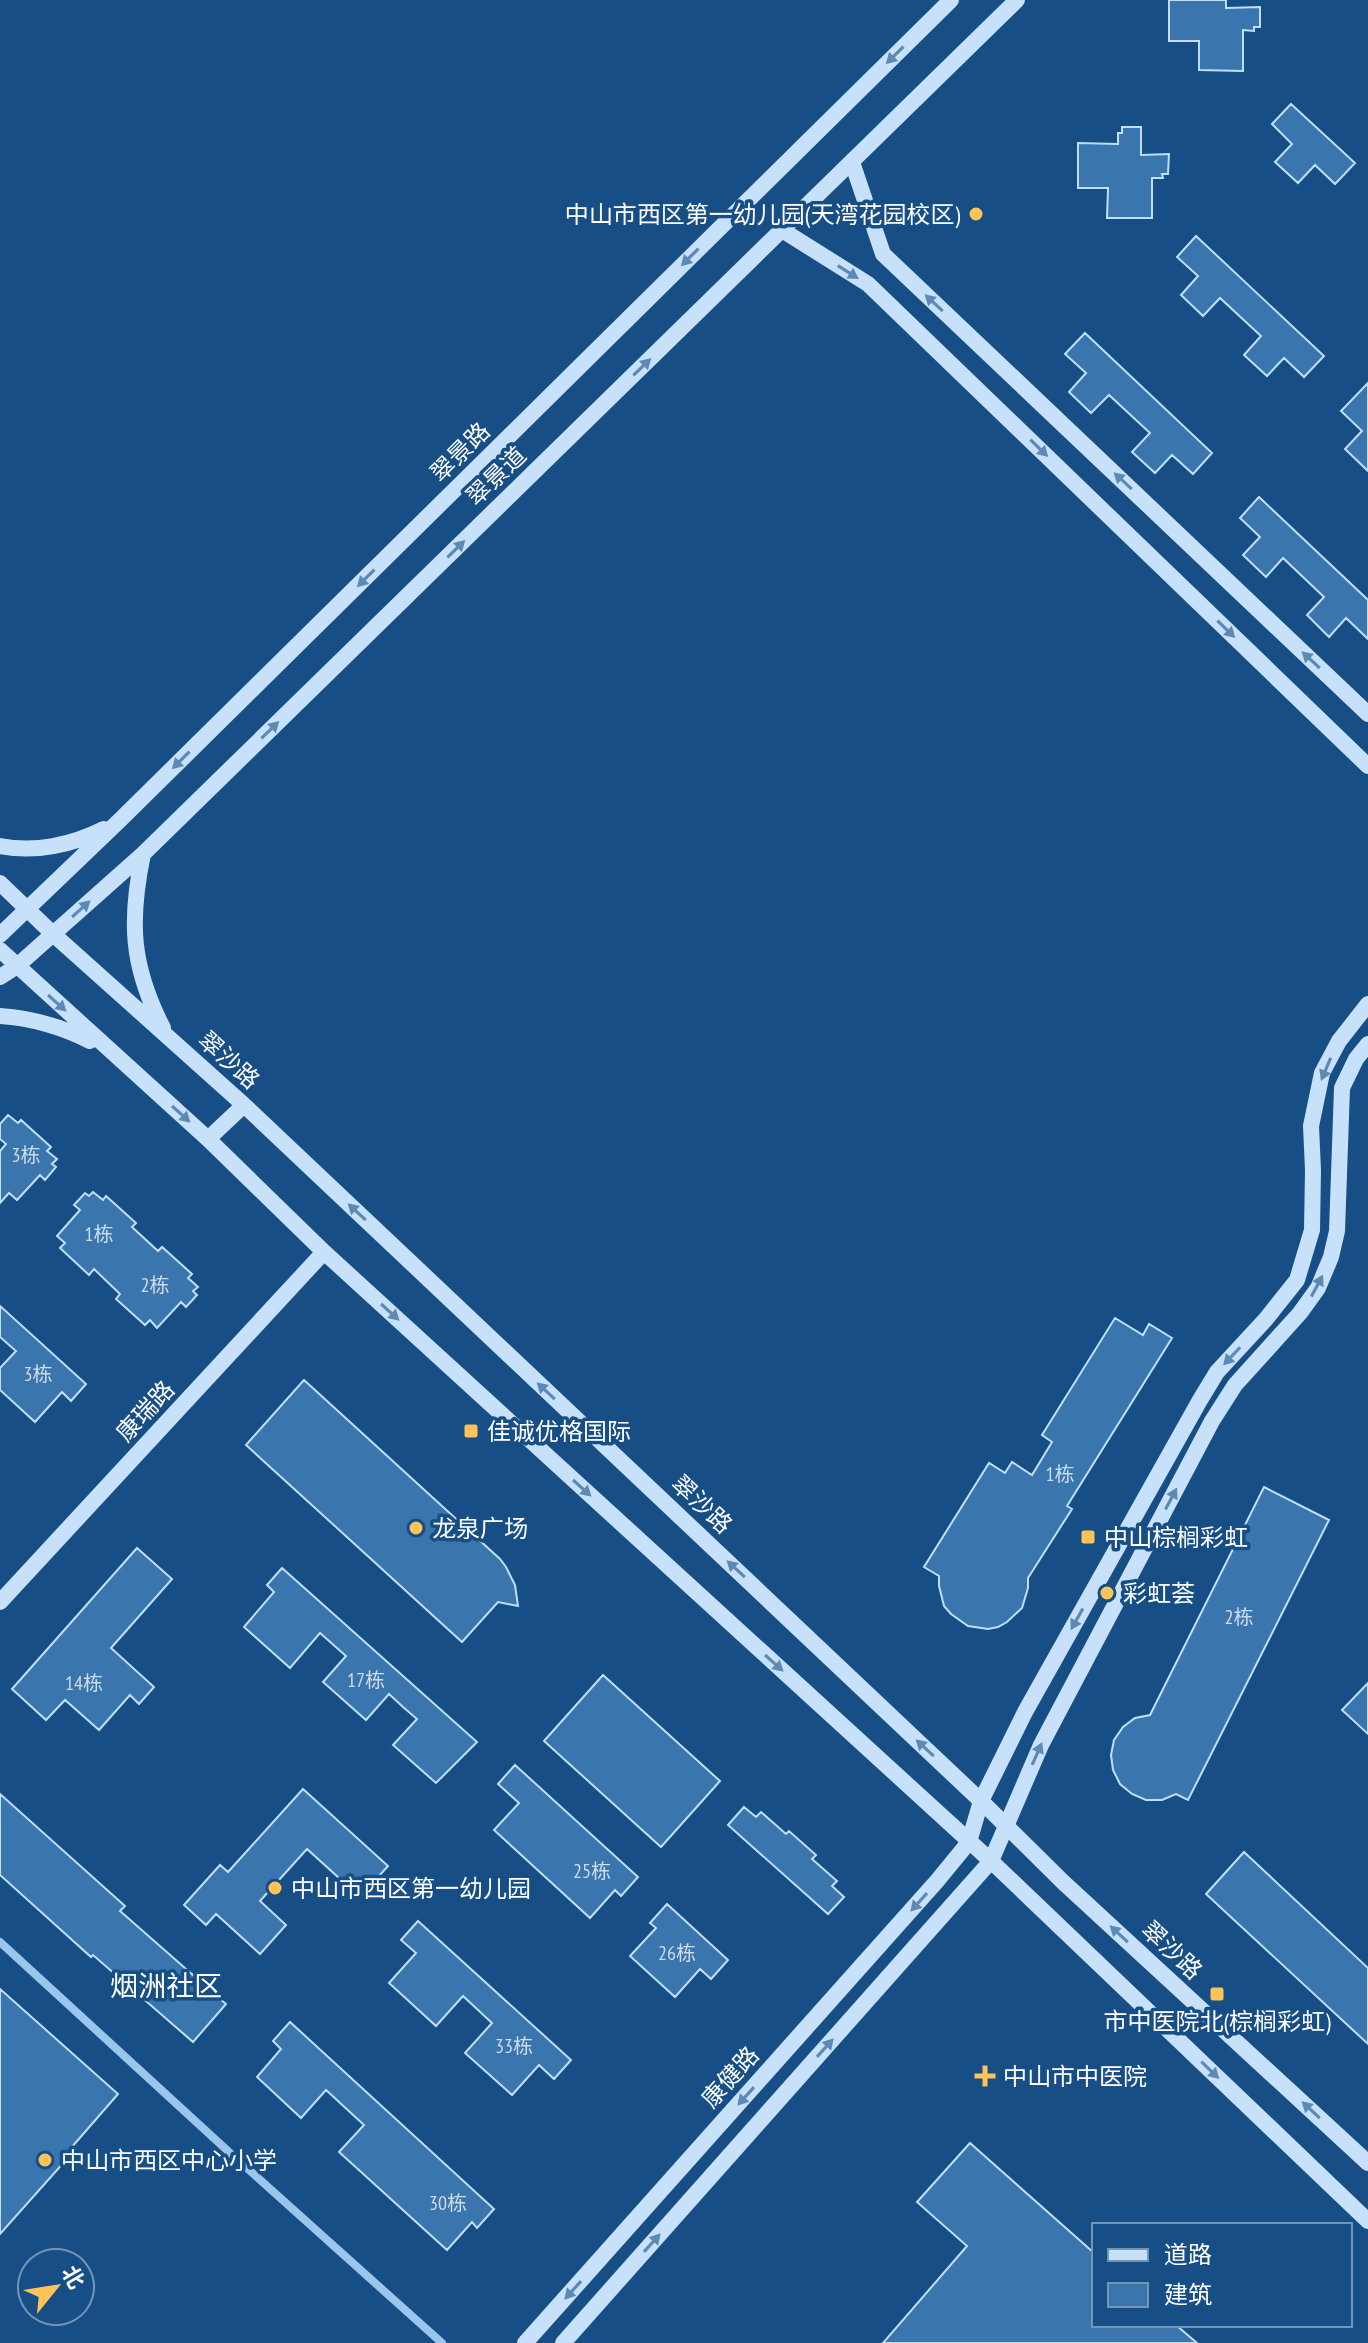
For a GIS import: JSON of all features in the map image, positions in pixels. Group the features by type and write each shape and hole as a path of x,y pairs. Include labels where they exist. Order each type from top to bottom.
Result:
{"main road":[{"name":"翠景路","path":"0,935 951,0"},
{"name":"翠景道","path":"0,977 17,966 143,854 1017,0"},
{"path":"852,162 883,254 1368,714"},
{"path":"782,230 868,284 1368,766"},
{"path":"0,846 13,849 50,847 86,838 119,821"},
{"path":"143,854 135,891 135,941 150,1002 168,1036"},
{"name":"翠沙路","path":"0,883 244,1105 1063,1882 1368,2163"},
{"path":"0,950 208,1139 324,1252 991,1861 1368,2221"},
{"path":"969,1842 981,1801 1025,1712 1217,1372 1297,1280 1312,1230 1311,1126 1322,1073 1339,1041 1368,1004"},
{"path":"0,1016 44,1023 72,1032 123,1062"},
{"path":"563,2343 991,1861 1041,1745 1212,1421 1235,1385 1291,1324 1318,1288 1331,1257 1337,1231 1342,1088 1356,1059 1368,1044"},
{"path":"208,1139 244,1105"},
{"name":"康瑞路","path":"0,1602 324,1252"},
{"path":"1129,1527 1149,1540"},
{"name":"康健路","path":"525,2343 969,1842"}],"street":[{"path":"0,1942 442,2343"}],"building":[{"path":"1169,0 1226,0 1226,8 1260,7 1260,27 1254,27 1254,31 1243,30 1243,71 1199,70 1199,41 1169,41"},
{"path":"1291,104 1355,163 1335,184 1315,165 1298,183 1275,162 1292,144 1272,124"},
{"path":"1122,127 1141,127 1141,155 1169,154 1168,174 1162,174 1163,178 1152,178 1152,218 1107,218 1108,188 1078,188 1078,143 1118,144 1118,133 1122,133"},
{"path":"1196,236 1324,356 1304,377 1284,358 1267,376 1244,355 1261,336 1220,298 1203,316 1181,295 1198,276 1177,257"},
{"path":"1085,333 1212,453 1193,474 1172,455 1155,473 1132,452 1150,433 1109,395 1091,413 1069,392 1086,373 1065,354"},
{"path":"1368,383 1368,471 1345,449 1362,431 1341,411"},
{"path":"1259,497 1368,600 1368,639 1346,618 1329,637 1307,615 1324,597 1283,558 1266,577 1243,555 1260,537 1240,518"},
{"path":"8,1115 18,1123 21,1120 51,1147 47,1151 57,1159 52,1164 56,1167 45,1180 40,1175 17,1200 9,1193 0,1203 0,1151 6,1144 0,1139 0,1124"},
{"path":"93,1192 103,1200 106,1196 136,1223 132,1227 158,1251 162,1247 192,1274 188,1278 198,1287 193,1291 197,1295 186,1307 181,1302 157,1328 150,1320 145,1325 116,1299 120,1294 94,1269 89,1275 60,1248 65,1243 57,1236 80,1210 74,1205 85,1193 89,1196"},
{"path":"0,1306 86,1384 71,1401 62,1392 35,1422 0,1390 0,1368 16,1351 0,1337"},
{"path":"1115,1318 1143,1335 1149,1324 1172,1338 1067,1506 1072,1509 1028,1578 1022,1608 998,1627 968,1626 944,1606 939,1576 924,1567 989,1463 1005,1473 1012,1462 1032,1475 1052,1442 1042,1435"},
{"path":"304,1380 500,1559 515,1585 518,1606 498,1602 462,1642 246,1445"},
{"path":"1264,1487 1329,1520 1188,1800 1176,1794 1162,1800 1146,1800 1120,1784 1113,1770 1111,1755 1114,1740 1123,1727 1135,1718 1150,1715"},
{"path":"137,1548 172,1579 111,1648 154,1687 139,1704 130,1695 99,1730 65,1700 46,1720 12,1689"},
{"path":"282,1568 477,1742 436,1783 393,1745 417,1719 389,1694 366,1720 323,1682 346,1656 320,1633 290,1668 244,1627 274,1592 267,1585"},
{"path":"603,1675 720,1781 661,1847 544,1741"},
{"path":"1368,1683 1368,1734 1342,1710"},
{"path":"515,1765 638,1877 621,1896 615,1890 590,1918 494,1830 519,1803 498,1784"},
{"path":"303,1789 388,1866 360,1897 307,1849 260,1901 286,1925 260,1954 216,1914 206,1925 184,1905 220,1865 228,1872"},
{"path":"0,1794 125,1906 120,1911 226,2004 193,2042 93,1955 91,1957 0,1875"},
{"path":"744,1807 756,1817 761,1812 786,1834 789,1831 816,1855 812,1859 837,1881 832,1886 844,1897 828,1914 728,1825"},
{"path":"1244,1852 1368,1968 1368,2044 1206,1894"},
{"path":"667,1904 728,1960 711,1979 700,1969 675,1997 630,1956 656,1928 650,1923"},
{"path":"418,1921 571,2060 554,2079 539,2065 512,2095 465,2053 492,2023 463,1996 436,2026 389,1983 416,1953 401,1940"},
{"name":"中山市西区中心小学","path":"0,1989 118,2094 71,2148 74,2151 0,2234"},
{"path":"290,2022 494,2209 477,2228 472,2222 447,2250 339,2152 364,2125 326,2090 301,2118 257,2077 281,2049 273,2041"},
{"path":"970,2143 1092,2251 1092,2327 1178,2327 1197,2343 883,2343 967,2246 917,2202"}],"place":[{"name":"中山市西区第一幼儿园(天湾花园校区)","path":"976,214"},
{"name":"佳诚优格国际","path":"471,1431"},
{"name":"龙泉广场","path":"416,1528"},
{"name":"中山棕榈彩虹","path":"1088,1537"},
{"name":"彩虹荟","path":"1107,1593"},
{"name":"中山市西区第一幼儿园","path":"275,1888"},
{"name":"市中医院北(棕榈彩虹)","path":"1217,1994"},
{"name":"中山市中医院","path":"985,2076"},
{"name":"中山市西区中心小学","path":"45,2160"}],"district":[{"name":"烟洲社区","path":"166,1985"}]}
